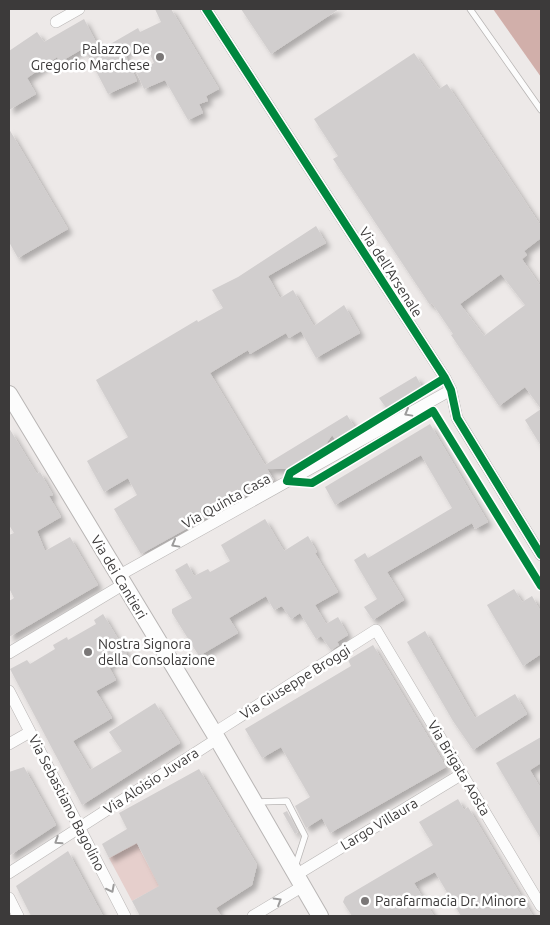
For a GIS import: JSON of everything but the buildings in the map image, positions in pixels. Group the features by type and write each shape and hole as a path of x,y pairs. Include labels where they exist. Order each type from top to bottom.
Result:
{"main road":[{"name":"Via dei Cantieri","path":"10,397 215,736 320,916"}],"street":[{"path":"56,22 79,9"},
{"name":"Via dell'Arsenale","path":"206,9 451,390 456,418 541,555"},
{"name":"Via Quinta Casa","path":"9,654 121,580 451,390"},
{"name":"Via Giuseppe Broggi","path":"215,736 376,630"},
{"name":"Via Brigata Aosta","path":"376,630 541,906"},
{"name":"Via Sebastiano Bagolino","path":"9,690 125,916"},
{"path":"9,744 30,732"},
{"name":"Via Aloisio Juvara","path":"9,873 215,736"},
{"name":"Largo Villaura","path":"253,916 298,877 462,774"},
{"path":"9,898 18,916"}],"lane":[{"path":"470,9 541,110"},
{"path":"253,802 287,801 304,836 298,877"}],"shaded area":[{"path":"493,9 541,9 541,77"},
{"path":"136,842 150,868 169,881 132,901 109,858"}],"cycle path":[{"path":"206,9 445,378 451,390 457,418 541,555"},
{"path":"445,378 290,473 287,481 312,483 433,411 541,586"}],"place":[{"name":"Palazzo De Gregorio Marchese","path":"160,57"},
{"name":"Nostra Signora della Consolazione","path":"88,652"},
{"name":"Parafarmacia Dr. Minore","path":"365,901"}]}
